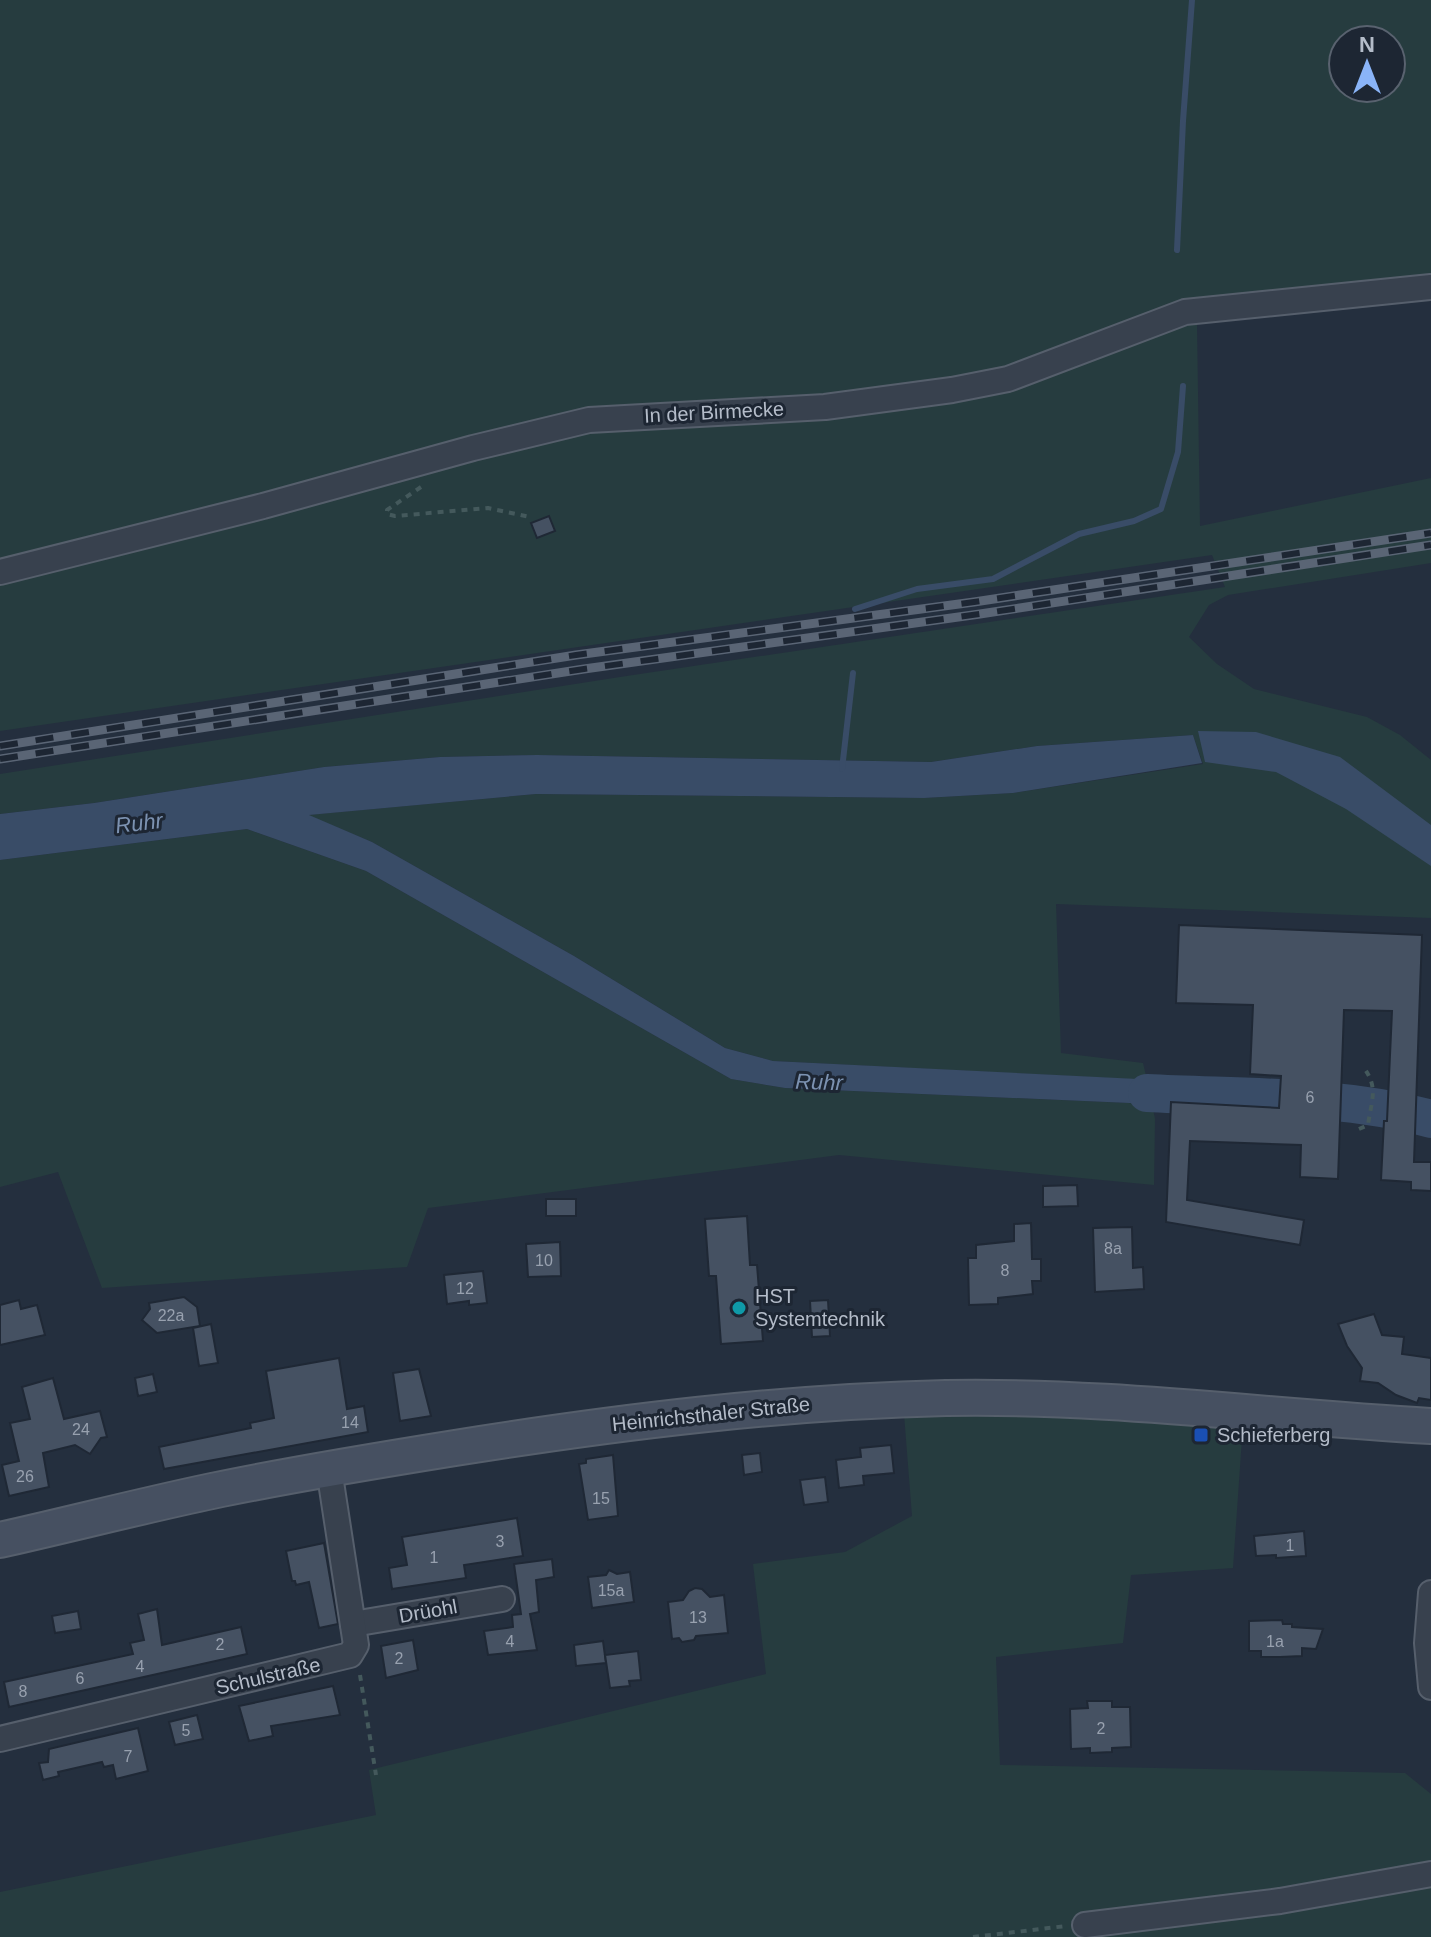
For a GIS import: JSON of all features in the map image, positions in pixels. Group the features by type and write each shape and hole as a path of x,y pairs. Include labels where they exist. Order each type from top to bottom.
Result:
{"main road":[{"name":"Heinrichsthaler Straße","path":"0,1540 159,1502 329,1469 721,1410 881,1400 1061,1399 1431,1426"}],"street":[{"name":"In der Birmecke","path":"0,572 573,423 633,416 825,407 952,390 1008,379 1185,312 1431,287"},
{"path":"329,1469 354,1635"},
{"path":"1431,1593 1427,1643 1431,1687"},
{"name":"Drüohl","path":"354,1635 502,1599"},
{"name":"Schulstraße","path":"0,1739 342,1659 350,1655 354,1635"},
{"path":"1085,1925 1280,1901 1431,1874"}],"path":[{"path":"432,481 393,503 387,514 395,516 488,508 530,517"},
{"path":"1359,1129 1368,1125 1374,1081 1364,1068"},
{"path":"354,1635 376,1775"},
{"path":"973,1937 1085,1925"}],"green space":[{"path":"0,0 1431,0 1431,300 1197,324 1200,526 1431,478 1431,563 1228,595 1209,605 1189,637 1217,664 1254,689 1367,717 1400,735 1431,760 1431,918 1056,904 1061,1053 1143,1063 1147,1080 773,1061 725,1048 574,956 372,842 307,815 536,794 924,798 1013,793 1203,764 1193,735 1037,746 931,762 537,755 440,757 324,767 94,803 0,814 0,774 1225,587 1212,555 0,731"},
{"path":"247,829 366,871 731,1079 785,1088 1152,1104 1155,1119 1154,1185 839,1155 428,1208 407,1267 102,1288 58,1172 0,1187 0,860"},
{"path":"1078,1410 1243,1424 1233,1568 1131,1575 1123,1643 996,1657 1000,1765 1405,1773 1431,1794 1431,1937 0,1937 0,1892 376,1815 369,1770 766,1674 753,1564 845,1552 912,1516 904,1414"}],"water":[{"path":"1198,731 1256,732 1340,757 1431,825 1431,866 1346,809 1276,772 1205,762"},
{"path":"1193,735 1202,763 1013,793 924,798 536,794 309,815 372,842 574,956 725,1048 773,1061 1199,1082 1199,1101 1152,1104 785,1088 731,1079 366,871 247,829 0,860 0,814 94,803 324,767 440,757 537,755 931,762 1037,746"}],"building":[{"path":"549,516 555,531 537,538 531,523"},
{"path":"1179,925 1422,935 1414,1162 1431,1162 1431,1191 1411,1190 1411,1182 1381,1180 1392,1011 1344,1010 1338,1179 1300,1177 1301,1145 1190,1141 1187,1200 1304,1220 1300,1245 1166,1222 1171,1102 1279,1108 1281,1076 1250,1074 1253,1005 1176,1003"},
{"path":"1077,1185 1078,1206 1043,1207 1043,1186"},
{"path":"546,1199 576,1199 576,1216 546,1216"},
{"name":"HST Systemtechnik","path":"747,1216 750,1265 757,1265 763,1341 721,1344 716,1276 709,1276 705,1219"},
{"path":"1031,1223 1032,1259 1041,1259 1041,1281 1032,1281 1033,1294 998,1298 998,1304 969,1305 968,1258 976,1258 976,1245 1014,1241 1014,1224"},
{"path":"1132,1227 1133,1268 1143,1267 1144,1289 1095,1292 1093,1228"},
{"path":"560,1242 561,1276 528,1277 526,1244"},
{"path":"483,1271 487,1303 469,1305 469,1301 447,1304 444,1275"},
{"path":"184,1297 197,1307 200,1326 157,1333 142,1320 150,1309 149,1303"},
{"path":"19,1300 21,1309 37,1305 45,1335 0,1345 0,1305"},
{"path":"828,1300 830,1336 812,1337 810,1301"},
{"path":"1374,1314 1382,1335 1404,1337 1402,1354 1431,1358 1431,1400 1419,1398 1417,1403 1396,1395 1378,1383 1360,1381 1362,1368 1347,1346 1338,1324"},
{"path":"211,1324 218,1363 199,1366 193,1328"},
{"path":"339,1358 347,1409 364,1406 368,1432 164,1469 159,1447 251,1428 250,1423 274,1418 266,1371"},
{"path":"419,1369 431,1416 400,1421 393,1373"},
{"path":"153,1374 157,1392 138,1396 135,1378"},
{"path":"53,1378 64,1419 100,1411 107,1437 101,1438 90,1454 75,1445 43,1453 49,1487 9,1496 2,1465 19,1461 10,1423 30,1419 22,1387"},
{"path":"891,1445 894,1473 863,1476 864,1485 839,1488 836,1460 861,1457 860,1448"},
{"path":"760,1453 762,1472 744,1475 742,1455"},
{"path":"613,1455 618,1516 588,1520 579,1464 586,1463 586,1459"},
{"path":"825,1477 828,1502 804,1505 800,1480"},
{"path":"517,1518 523,1556 464,1565 466,1578 392,1589 389,1568 407,1565 402,1537"},
{"path":"1304,1531 1306,1556 1256,1556 1254,1536"},
{"path":"324,1543 338,1624 319,1628 309,1582 296,1585 292,1581 286,1551"},
{"path":"552,1559 554,1577 536,1580 539,1612 530,1614 537,1650 488,1655 484,1631 513,1627 512,1615 521,1614 514,1564"},
{"path":"609,1570 617,1574 630,1572 634,1602 592,1608 588,1577 606,1575"},
{"path":"695,1588 702,1589 710,1597 724,1595 728,1633 696,1636 694,1640 682,1642 679,1638 672,1639 668,1602 683,1600"},
{"path":"157,1609 162,1645 241,1627 247,1654 9,1707 4,1682 133,1654 130,1643 144,1640 138,1614"},
{"path":"78,1611 81,1629 55,1633 52,1616"},
{"path":"1282,1620 1283,1624 1292,1624 1292,1627 1323,1629 1316,1649 1302,1648 1302,1656 1280,1657 1261,1657 1261,1651 1249,1651 1249,1621"},
{"path":"413,1640 418,1670 386,1678 381,1646"},
{"path":"603,1641 606,1663 576,1666 574,1645"},
{"path":"638,1651 641,1680 629,1681 630,1686 610,1688 605,1655"},
{"path":"333,1686 340,1715 271,1726 273,1736 249,1741 239,1706"},
{"path":"1087,1701 1112,1701 1112,1707 1130,1707 1131,1747 1090,1753 1090,1748 1071,1749 1070,1709 1088,1708"},
{"path":"197,1715 203,1739 175,1745 169,1722"},
{"path":"138,1728 148,1771 116,1779 113,1765 104,1767 102,1762 58,1772 59,1776 43,1780 39,1763 48,1762 49,1749"}],"waterway":[{"path":"1177,250 1192,0"},
{"path":"855,609 917,589 993,579 1079,534 1134,521 1161,509 1178,452 1183,386"},
{"path":"842,769 853,673"},
{"name":"Ruhr","path":"1147,1093 1326,1101 1431,1119"}],"railway":[{"path":"0,746 576,655 974,602 1431,533"},
{"path":"0,759 584,669 980,614 1431,545"}],"place":[{"name":"HST Systemtechnik","path":"739,1308"},
{"name":"Schieferberg","path":"1201,1435"}]}
